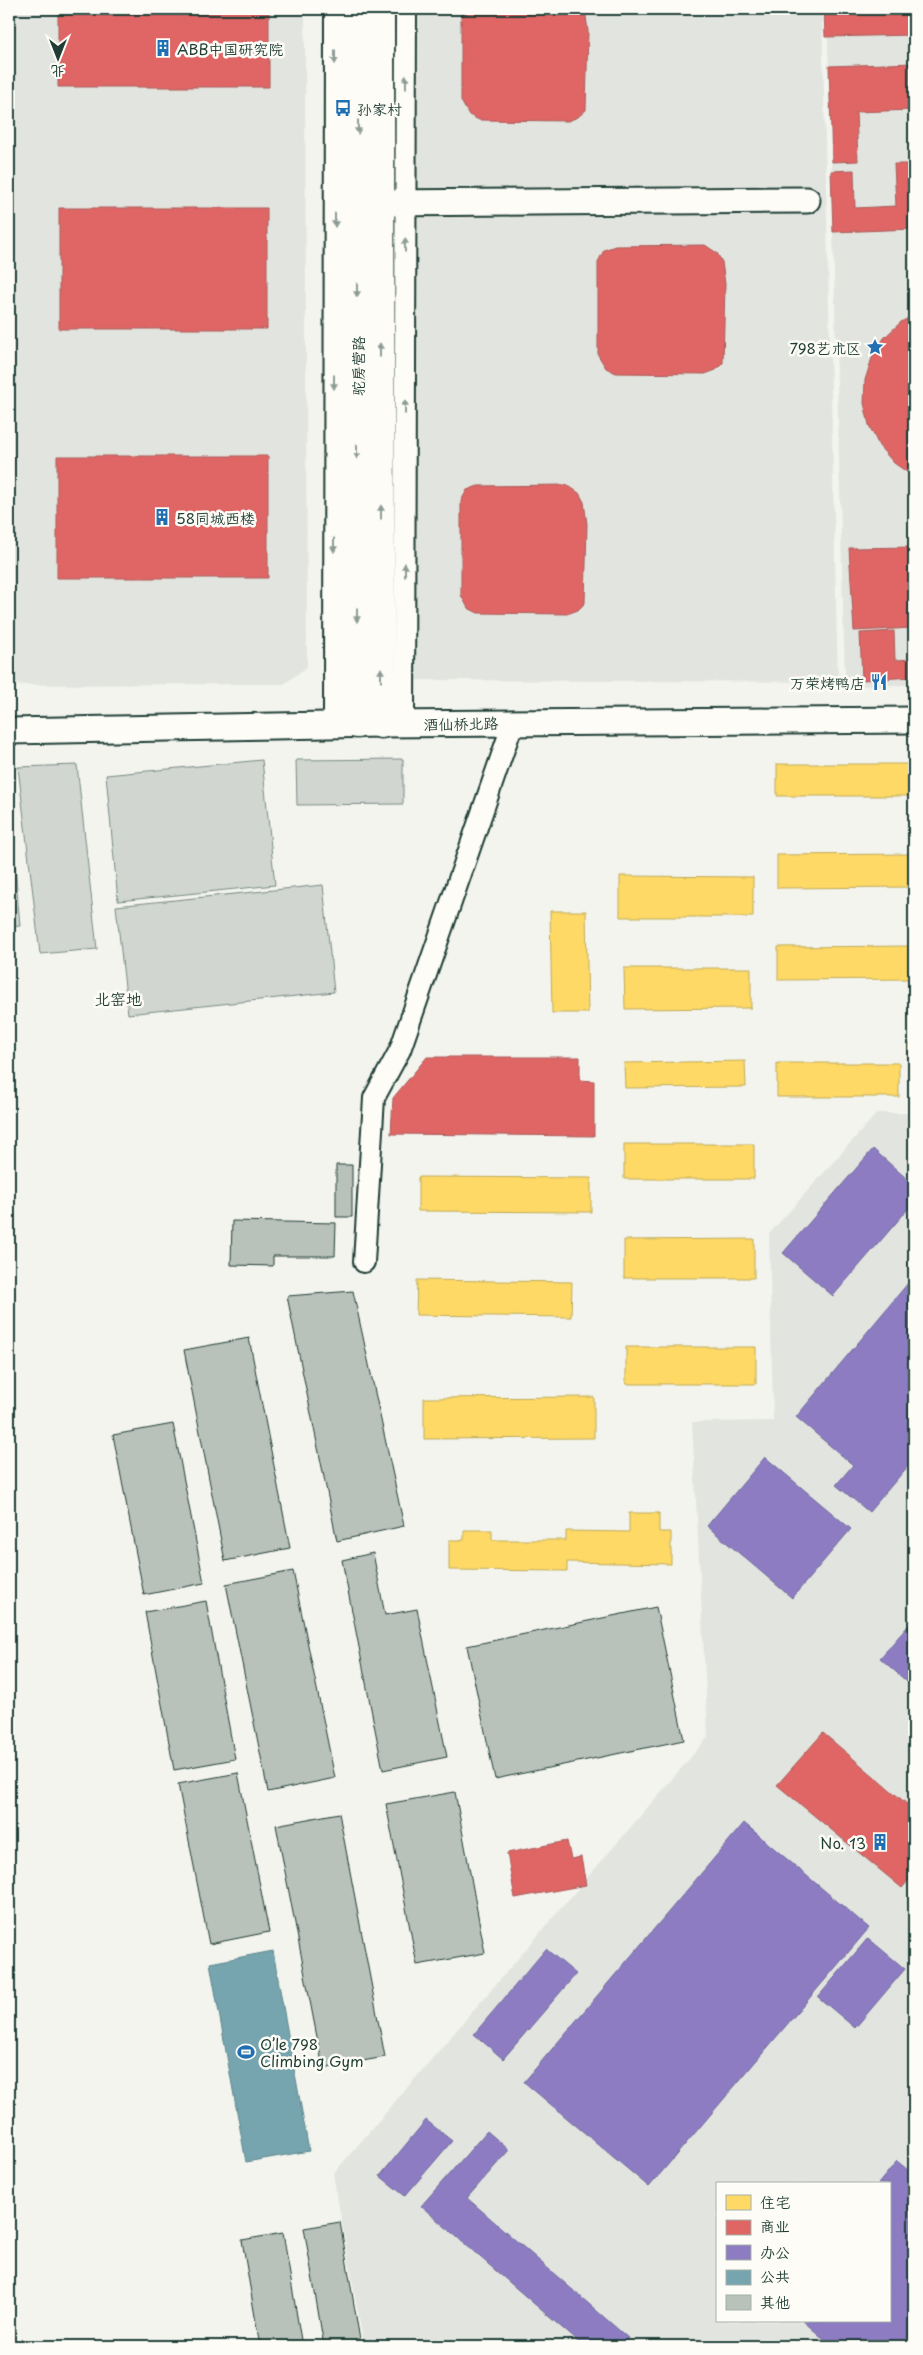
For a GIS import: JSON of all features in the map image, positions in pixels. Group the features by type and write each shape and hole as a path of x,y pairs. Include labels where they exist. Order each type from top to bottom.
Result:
{"main road":[{"name":"驼房营路","path":"358,9 369,724"},
{"name":"驼房营路","path":"369,724 393,202 380,9"}],"street":[{"path":"335,9 369,724"},
{"path":"406,9 393,202 807,200"},
{"name":"酒仙桥北路","path":"9,731 369,724 914,720"},
{"path":"364,1262 374,1098 400,1050 513,723"}],"shaded area":[{"path":"9,9 305,9 307,667 284,684 9,685"},
{"path":"409,9 822,9 838,682 411,680"},
{"name":"798艺术区","path":"827,9 914,9 914,685 845,686"},
{"path":"403,759 403,804 297,805 296,760"},
{"path":"262,760 275,885 118,901 106,775"},
{"path":"77,765 97,949 40,954 18,767"},
{"path":"9,793 20,926 9,927"},
{"path":"323,885 334,992 128,1014 116,906"},
{"path":"877,1113 914,1113 914,2346 364,2346 333,2174 708,1737 692,1422 773,1421 769,1234"}],"building: 住宅":[{"path":"777,764 914,764 914,796 777,796"},
{"path":"914,854 914,887 777,888 777,855"},
{"path":"620,876 753,877 753,917 620,917"},
{"path":"550,911 586,911 588,1013 552,1013"},
{"path":"914,946 914,979 778,980 778,947"},
{"path":"624,968 751,968 751,1008 625,1009"},
{"path":"908,1044 914,1044 914,1080 908,1080"},
{"path":"745,1061 746,1087 625,1088 624,1063"},
{"path":"777,1063 899,1063 899,1097 777,1097"},
{"path":"624,1144 754,1144 754,1179 624,1179"},
{"path":"418,1177 591,1178 591,1212 418,1211"},
{"path":"754,1239 754,1278 624,1278 624,1240"},
{"path":"417,1280 572,1282 571,1317 416,1315"},
{"path":"626,1347 756,1347 756,1384 626,1384"},
{"path":"594,1397 594,1438 424,1439 424,1398"},
{"path":"629,1513 659,1513 659,1532 671,1532 671,1564 567,1562 567,1571 449,1570 449,1540 464,1540 464,1530 492,1530 492,1540 566,1540 566,1531 629,1532"}],"building: 商业":[{"name":"ABB中国研究院","path":"58,9 269,9 269,87 58,87"},
{"path":"461,9 585,9 588,31 586,110 578,117 568,121 479,120 469,115 461,101"},
{"path":"824,9 914,9 914,35 825,37"},
{"path":"914,63 914,110 856,112 858,161 832,162 829,66"},
{"path":"894,164 914,164 914,229 833,232 831,171 854,170 855,208 896,206"},
{"path":"59,208 267,208 267,329 59,329"},
{"path":"705,245 717,253 722,262 725,284 723,363 716,370 705,374 616,373 606,368 598,355 598,262 604,250 615,246"},
{"path":"914,315 914,477 894,463 879,446 869,425 864,403 865,380 872,358 884,338 901,322"},
{"name":"58同城西楼","path":"57,456 268,456 268,578 57,578"},
{"path":"567,485 579,493 584,502 587,524 585,603 578,610 567,614 478,613 468,608 461,595 461,501 467,490 478,486"},
{"path":"914,547 914,628 854,631 849,548"},
{"path":"894,631 895,660 914,659 914,677 862,680 860,633"},
{"path":"427,1057 580,1057 580,1080 594,1081 594,1136 391,1134 393,1098"},
{"name":"No. 13","path":"823,1733 914,1810 914,1874 902,1888 777,1785"},
{"path":"567,1841 571,1859 581,1857 586,1885 515,1898 507,1853"}],"building: 办公":[{"path":"873,1149 914,1185 914,1202 833,1296 783,1253"},
{"path":"914,1276 914,1459 869,1512 836,1485 853,1465 796,1417"},
{"path":"765,1457 851,1529 792,1598 707,1526"},
{"path":"914,1619 914,1688 880,1658"},
{"path":"744,1823 869,1928 649,2187 524,2082"},
{"path":"868,1938 905,1969 855,2028 818,1997"},
{"path":"546,1949 576,1974 503,2059 474,2034"},
{"path":"426,2120 452,2141 405,2196 380,2176"},
{"path":"487,2131 509,2150 467,2198 628,2338 621,2346 583,2346 421,2206"},
{"path":"897,2161 914,2175 914,2330 900,2346 832,2346 804,2322 890,2322 890,2182 880,2182"}],"building: 公共":[{"path":"273,1951 309,2151 246,2162 210,1963"}],"building: 其他":[{"path":"336,1165 352,1165 352,1217 336,1217"},
{"path":"232,1221 336,1223 335,1256 273,1256 273,1266 231,1265"},
{"path":"353,1291 404,1526 337,1541 287,1296"},
{"path":"249,1338 290,1548 225,1561 184,1350"},
{"path":"173,1424 204,1583 144,1595 113,1435"},
{"path":"373,1553 385,1615 417,1609 447,1757 383,1770 342,1560"},
{"path":"293,1571 335,1778 268,1792 226,1584"},
{"path":"206,1601 235,1759 174,1770 145,1612"},
{"path":"656,1607 684,1740 495,1779 467,1646"},
{"path":"238,1773 269,1932 209,1944 178,1784"},
{"path":"455,1792 485,1953 417,1965 386,1804"},
{"path":"339,1813 385,2057 323,2068 276,1825"},
{"path":"340,2222 361,2346 324,2346 304,2228"},
{"path":"283,2233 302,2346 260,2346 242,2240"}],"place":[{"name":"ABB中国研究院","path":"163,48"},
{"name":"孙家村","path":"343,108"},
{"name":"798艺术区","path":"875,347"},
{"name":"58同城西楼","path":"162,517"},
{"name":"万荣烤鸭店","path":"879,682"},
{"name":"No. 13","path":"880,1842"},
{"name":"O’le 798 Climbing Gym","path":"246,2052"}],"district":[{"name":"北窑地","path":"118,998"}]}
